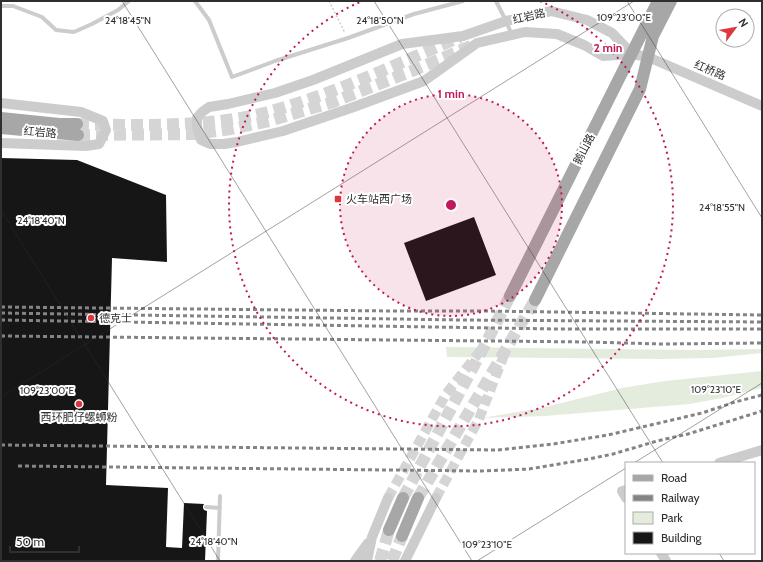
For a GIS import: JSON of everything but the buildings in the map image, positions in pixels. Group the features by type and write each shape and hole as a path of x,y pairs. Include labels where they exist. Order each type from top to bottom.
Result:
{"main road":[{"name":"鹅山路","path":"510,296 658,1"},
{"path":"535,300 640,89 653,36 671,1"},
{"name":"红岩路","path":"1,118 59,124 78,130 1,128"},
{"path":"389,530 403,498"},
{"path":"402,536 418,498"}],"street":[{"name":"红岩路","path":"632,54 612,33 587,20 551,11 506,21 463,36 402,44 313,80 275,93 209,107 202,112 198,118 197,127 200,140 210,144 238,142 283,131 424,81 477,43 525,32 557,34 584,45 603,56 632,54 648,58"},
{"name":"红桥路","path":"648,58 762,106"},
{"path":"1,103 81,112 103,121 106,130 99,144 86,146 1,143"},
{"path":"722,462 762,450"},
{"path":"367,561 372,537 388,498"},
{"path":"405,561 436,498"},
{"path":"355,561 372,537"}],"lane":[{"path":"1,6 13,6 42,17 56,30 74,32 118,10 129,1"},
{"path":"195,1 209,20 232,77 414,14 463,1"},
{"path":"496,1 512,35"},
{"path":"218,561 220,496"},
{"path":"206,507 220,508"}],"path":[{"path":"330,1 348,38"}],"green space":[{"path":"446,347 694,350 762,349 762,353 713,358 661,359 447,357"},
{"path":"762,371 762,388 690,404 545,416 482,418 541,408 622,388 665,381"}],"tunnel":[{"path":"77,124 183,124 214,122 260,114 299,103 346,86 460,37"},
{"path":"78,135 196,134 231,129 269,121 333,102 471,46"},
{"path":"403,498 510,296"},
{"path":"418,498 535,300"},
{"path":"388,498 446,394 485,345"},
{"path":"436,498 479,419 506,350"},
{"path":"380,561 389,530"},
{"path":"392,561 402,536"}],"railway":[{"path":"1,307 762,315"},
{"path":"1,313 462,320 762,322"},
{"path":"1,320 557,329 762,329"},
{"path":"1,336 662,344 762,343"},
{"path":"1,445 498,450 553,444 608,435 702,413 762,395"},
{"path":"18,466 481,471 529,469 613,454 657,441 688,434 762,411"}],"place":[{"name":"火车站西广场","path":"338,199"},
{"name":"德克士","path":"91,318"},
{"name":"西环肥仔螺蛳粉","path":"79,404"}]}
